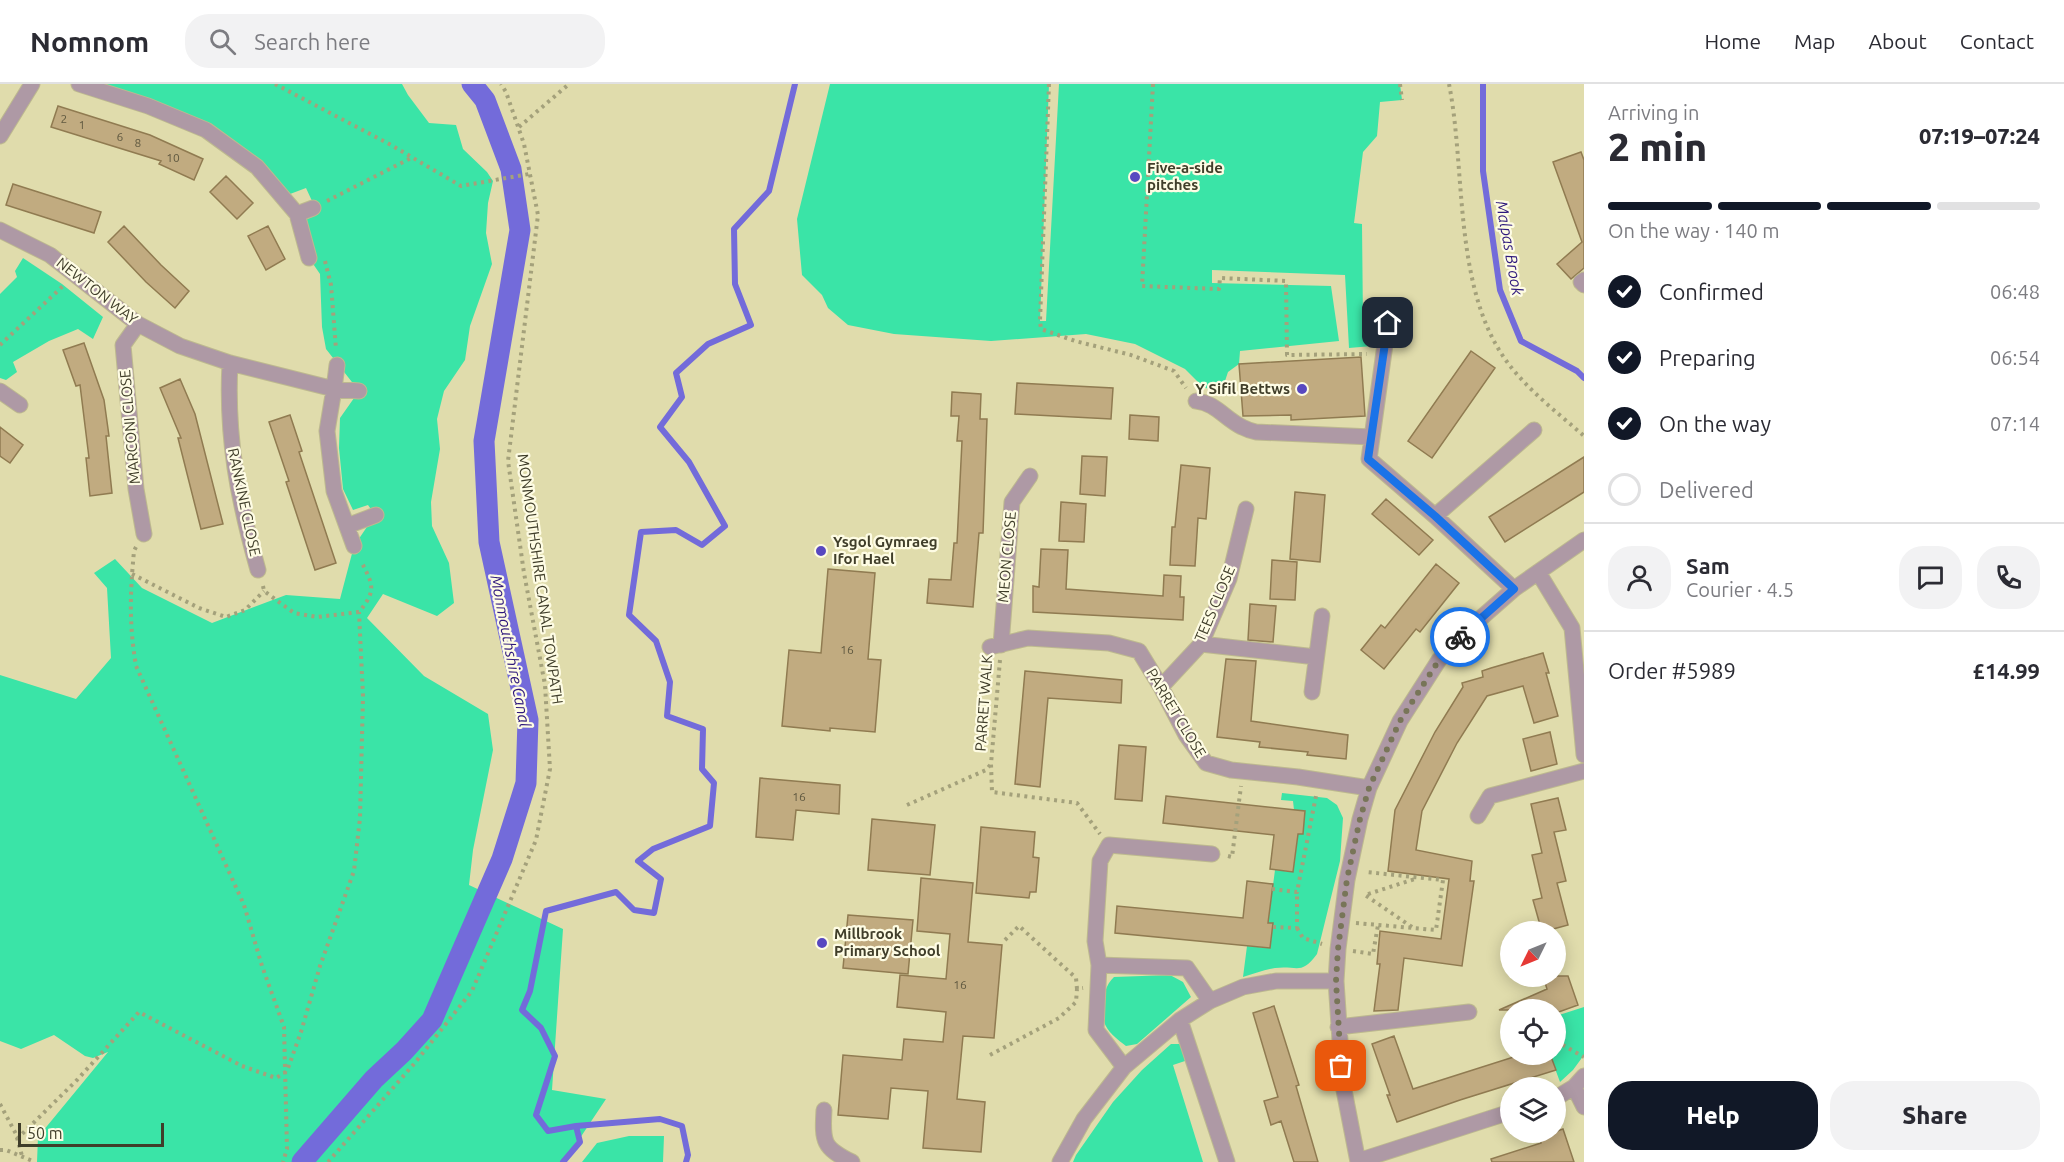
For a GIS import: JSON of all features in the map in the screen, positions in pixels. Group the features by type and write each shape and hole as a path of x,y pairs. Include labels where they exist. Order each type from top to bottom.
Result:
{"street":[{"path":"0,136 32,84"},
{"path":"79,84 148,106 206,130 257,167 297,214 309,258"},
{"path":"297,214 313,208"},
{"name":"NEWTON WAY","path":"0,230 50,255 138,324 180,346 230,363 334,388 359,391"},
{"path":"1584,280 1581,282 1584,285"},
{"path":"1388,323 1368,459 1435,516 1514,589"},
{"name":"MARCONI CLOSE","path":"138,324 123,345 136,489 144,534"},
{"name":"RANKINE CLOSE","path":"230,363 228,402 232,459 246,527 258,570"},
{"path":"337,365 327,431 334,492 354,546"},
{"path":"0,391 20,405"},
{"path":"1196,401 1216,407 1242,427 1256,432 1372,437"},
{"path":"1435,516 1534,430"},
{"name":"MEON CLOSE","path":"995,646 1012,502 1030,476"},
{"name":"TEES CLOSE","path":"1161,687 1201,644 1229,579 1246,509"},
{"path":"347,526 376,514"},
{"path":"1500,1115 1358,1161 1343,1085 1336,981 1349,871 1369,788 1400,721 1439,660 1465,632 1514,589 1584,540"},
{"path":"1538,572 1572,628 1584,755"},
{"path":"1311,692 1322,616"},
{"name":"PARRET CLOSE","path":"995,646 1028,638 1109,643 1139,651 1186,735 1206,764 1243,772 1369,788"},
{"path":"1201,644 1316,657"},
{"path":"1478,816 1490,796 1584,771"},
{"path":"1124,1067 1096,1030 1099,965 1095,941 1100,861 1109,845 1212,854"},
{"path":"1099,965 1187,968 1210,1001"},
{"path":"1060,1162 1084,1119 1124,1067 1180,1020 1210,1001 1243,987 1276,981 1336,981"},
{"path":"1338,1027 1469,1012"},
{"path":"1180,1020 1227,1162"},
{"path":"1566,1091 1579,1082 1584,1107"},
{"path":"824,1110 823,1128 827,1146 834,1153 852,1162"}],"path":[{"path":"275,84 461,186 529,174"},
{"name":"MONMOUTHSHIRE CANAL TOWPATH","path":"328,1162 414,1064 472,991 536,840 550,769 545,685 524,573 508,461 538,215 524,144 506,92 501,84"},
{"path":"519,127 569,84"},
{"path":"1048,84 1041,329 1075,341 1131,355 1174,371 1196,401"},
{"path":"1153,84 1142,286 1219,289 1220,279 1286,280 1287,355 1383,353"},
{"path":"1400,84 1402,100"},
{"path":"1449,84 1454,106 1465,239 1479,306 1489,332 1506,360 1532,388 1584,436"},
{"path":"313,208 412,158"},
{"path":"309,258 325,261 335,318 337,365"},
{"path":"0,345 75,275"},
{"path":"144,534 134,551 132,574 130,633 136,666 244,905 262,966 284,1027 287,1071 287,1149 283,1162"},
{"path":"17,1139 77,1080 139,1012 242,1066 276,1078 287,1071 320,966 354,871 360,818 362,718 359,612 371,597 371,582 354,546"},
{"path":"258,570 264,591 294,613 317,617 359,612"},
{"path":"132,574 199,608 226,617 245,610 264,591"},
{"name":"PARRET WALK","path":"995,646 992,792 1077,803 1109,845"},
{"path":"907,805 986,770 992,764"},
{"path":"1212,854 1232,857 1243,772"},
{"path":"1273,927 1296,928 1297,892 1319,780"},
{"path":"1343,922 1436,930 1443,880 1349,871"},
{"path":"1412,927 1365,895 1420,878"},
{"path":"1272,889 1297,892"},
{"path":"990,1055 1059,1018 1076,1002 1076,978 1019,926 1005,939"},
{"path":"1077,989 1099,988"},
{"path":"1566,1047 1584,1057"},
{"path":"0,1104 17,1139 22,1156"},
{"path":"0,1150 6,1150 35,1162"}],"green space":[{"path":"79,84 402,84 429,123 456,125 463,149 493,181 488,203 486,233 492,264 470,326 465,360 444,391 437,419 440,449 431,502 432,526 449,563 454,603 437,616 383,594 367,618 424,676 488,714 493,750 473,850 469,885 563,929 552,1090 606,1099 564,1162 37,1162 38,1137 108,1052 93,1058 85,1056 54,1035 21,1049 0,1041 0,675 76,699 111,658 107,588 94,573 115,559 142,588 212,623 286,595 340,599 354,546 375,515 368,505 353,510 343,489 339,448 340,418 359,391 326,349 322,327 320,274 309,258 299,223 318,214 306,188 282,197 206,130"},
{"path":"830,84 1049,84 1040,321 1046,321 1059,84 1400,84 1402,100 1380,102 1377,136 1363,152 1354,223 1362,224 1363,324 1374,323 1375,341 1372,346 1349,348 1345,275 1212,270 1212,283 1331,286 1339,341 1240,351 1239,364 1228,372 1225,381 1230,396 1203,387 1185,369 1135,344 1086,334 991,341 894,334 848,325 828,308 822,295 802,275 797,219"},
{"path":"23,258 62,284 103,317 93,339 78,329 49,341 13,362 17,372 6,380 0,378 0,294 17,277 15,271"},
{"path":"1282,793 1327,798 1337,805 1343,818 1340,861 1317,954 1312,961 1298,968 1275,968 1243,977 1247,946 1270,948 1273,924 1268,923 1275,870 1293,872 1298,834 1303,834 1305,811 1294,810 1293,801 1281,800"},
{"path":"1170,975 1183,982 1191,997 1137,1044 1126,1046 1110,1032 1104,1021 1104,997 1110,981 1114,977"},
{"path":"1584,1007 1584,1055 1565,1077 1558,1077 1554,1065 1566,1065 1566,1013"},
{"path":"1171,1044 1181,1044 1185,1061 1173,1065 1203,1162 1073,1162 1113,1102 1142,1070"},
{"path":"629,1136 664,1136 663,1162 582,1162 597,1143"}],"building":[{"path":"58,106 150,135 203,159 194,180 159,164 161,161 51,127"},
{"path":"1581,152 1584,160 1584,268 1571,279 1557,264 1582,242 1553,162"},
{"path":"226,176 253,203 237,219 210,192"},
{"path":"13,184 101,212 94,233 6,205"},
{"path":"124,226 189,291 175,308 146,282 108,242"},
{"path":"268,226 285,259 266,270 248,236"},
{"path":"84,343 104,400 109,436 106,436 112,493 90,496 86,458 89,458 80,385 76,386 63,350"},
{"path":"1471,351 1495,368 1432,458 1408,441"},
{"name":"Y Sifil Bettws","path":"1361,357 1365,416 1291,420 1291,415 1243,416 1239,364"},
{"path":"180,379 195,414 223,524 201,529 178,438 181,438 160,388"},
{"path":"1017,383 1113,388 1111,419 1015,414"},
{"path":"952,392 981,394 980,419 987,419 983,533 979,533 973,607 927,603 929,579 951,580 954,543 957,543 962,441 957,441 959,416 951,416"},
{"path":"290,415 302,451 299,452 336,563 315,570 269,422"},
{"path":"1130,415 1159,417 1158,441 1129,439"},
{"path":"0,427 23,445 10,463 0,456"},
{"path":"1082,456 1107,457 1105,496 1080,494"},
{"path":"1584,457 1584,492 1505,542 1489,517"},
{"path":"1181,465 1210,468 1206,519 1198,518 1195,566 1170,565 1172,527 1175,527"},
{"path":"1295,492 1325,495 1320,562 1290,559"},
{"path":"1386,499 1433,540 1419,555 1372,514"},
{"path":"1061,502 1086,504 1084,542 1059,541"},
{"path":"1041,549 1068,550 1066,589 1163,596 1164,575 1181,576 1180,597 1184,597 1183,620 1033,612 1033,586 1039,587"},
{"path":"1272,560 1297,562 1295,600 1270,599"},
{"path":"1436,564 1459,583 1420,632 1416,629 1384,669 1361,650 1381,625 1385,628"},
{"path":"828,569 875,573 868,659 881,660 875,732 830,728 830,731 782,726 789,650 821,653"},
{"path":"1250,604 1276,606 1273,642 1248,640"},
{"path":"1543,653 1558,716 1534,723 1523,686 1487,696 1457,743 1422,811 1416,850 1472,861 1470,881 1474,881 1462,966 1404,958 1398,1010 1374,1011 1380,964 1377,964 1380,931 1441,939 1449,879 1388,871 1395,810 1435,732 1463,687 1462,683 1483,677 1482,671"},
{"path":"1226,659 1256,661 1251,721 1348,735 1346,759 1259,747 1260,742 1217,737"},
{"path":"1025,671 1122,680 1121,703 1048,698 1040,787 1015,784"},
{"path":"1550,732 1557,764 1531,771 1523,739"},
{"path":"1119,745 1146,747 1142,801 1115,799"},
{"path":"760,778 840,785 839,814 796,810 793,840 756,837"},
{"path":"1166,796 1305,811 1303,834 1298,834 1293,872 1270,869 1274,835 1163,823"},
{"path":"1558,798 1566,830 1554,832 1566,881 1557,883 1568,925 1566,926 1566,921 1539,921 1533,900 1542,898 1532,855 1542,853 1531,804"},
{"path":"872,819 935,825 930,875 868,870"},
{"path":"981,827 1035,832 1033,857 1039,858 1036,892 1030,892 1029,898 976,893"},
{"path":"921,878 973,883 968,942 1002,945 994,1038 963,1036 957,1099 985,1102 981,1152 923,1148 928,1091 891,1088 888,1119 838,1115 843,1055 902,1060 904,1039 943,1042 946,1012 897,1007 900,975 946,979 950,934 917,931"},
{"path":"1247,881 1273,884 1268,923 1273,923 1270,948 1115,933 1117,906 1243,918"},
{"path":"848,915 913,920 908,974 843,968"},
{"path":"1566,976 1568,976 1578,1005 1566,1009 1566,999 1524,999 1547,989 1546,987 1566,987"},
{"path":"1274,1006 1299,1085 1296,1086 1318,1162 1294,1162 1281,1121 1271,1125 1264,1101 1278,1097 1253,1013"},
{"path":"1394,1036 1413,1089 1500,1061 1500,1065 1554,1065 1556,1070 1534,1077 1500,1077 1500,1088 1397,1122 1372,1044"},
{"path":"1566,1138 1574,1162 1492,1162 1491,1159 1541,1143 1566,1143"}],"waterway":[{"name":"Monmouthshire Canal","path":"302,1162 374,1079 432,1020 502,859 526,783 528,720 489,542 484,441 520,230 511,169 485,100 472,84"},
{"path":"563,1162 580,1142 576,1126 548,1131 536,1115 555,1056 541,1028 522,1010 530,991 546,911 616,892 634,910 654,913 661,879 638,861 653,849 710,826 714,783 702,769 703,729 667,716 670,682 656,641 629,615 641,532 676,530 702,545 725,526 689,462 660,427 682,397 676,373 708,344 751,325 735,284 734,229 769,191 795,84"},
{"name":"Malpas Brook","path":"1483,84 1483,171 1500,290 1521,341 1577,371 1584,378"},
{"path":"576,1126 660,1119 682,1126 688,1155 686,1162"}],"way so far":[{"path":"1341,1066 1336,981 1338,949 1347,879 1360,819 1369,788 1400,721 1439,660 1460,637"}],"place":[{"name":"Five-a-side pitches","path":"1135,177"},
{"name":"Y Sifil Bettws","path":"1302,389"},
{"name":"Ysgol Gymraeg Ifor Hael","path":"821,551"},
{"name":"Millbrook Primary School","path":"822,943"}],"route":[{"path":"1388,323 1368,459 1435,516 1514,589 1460,637"}]}
